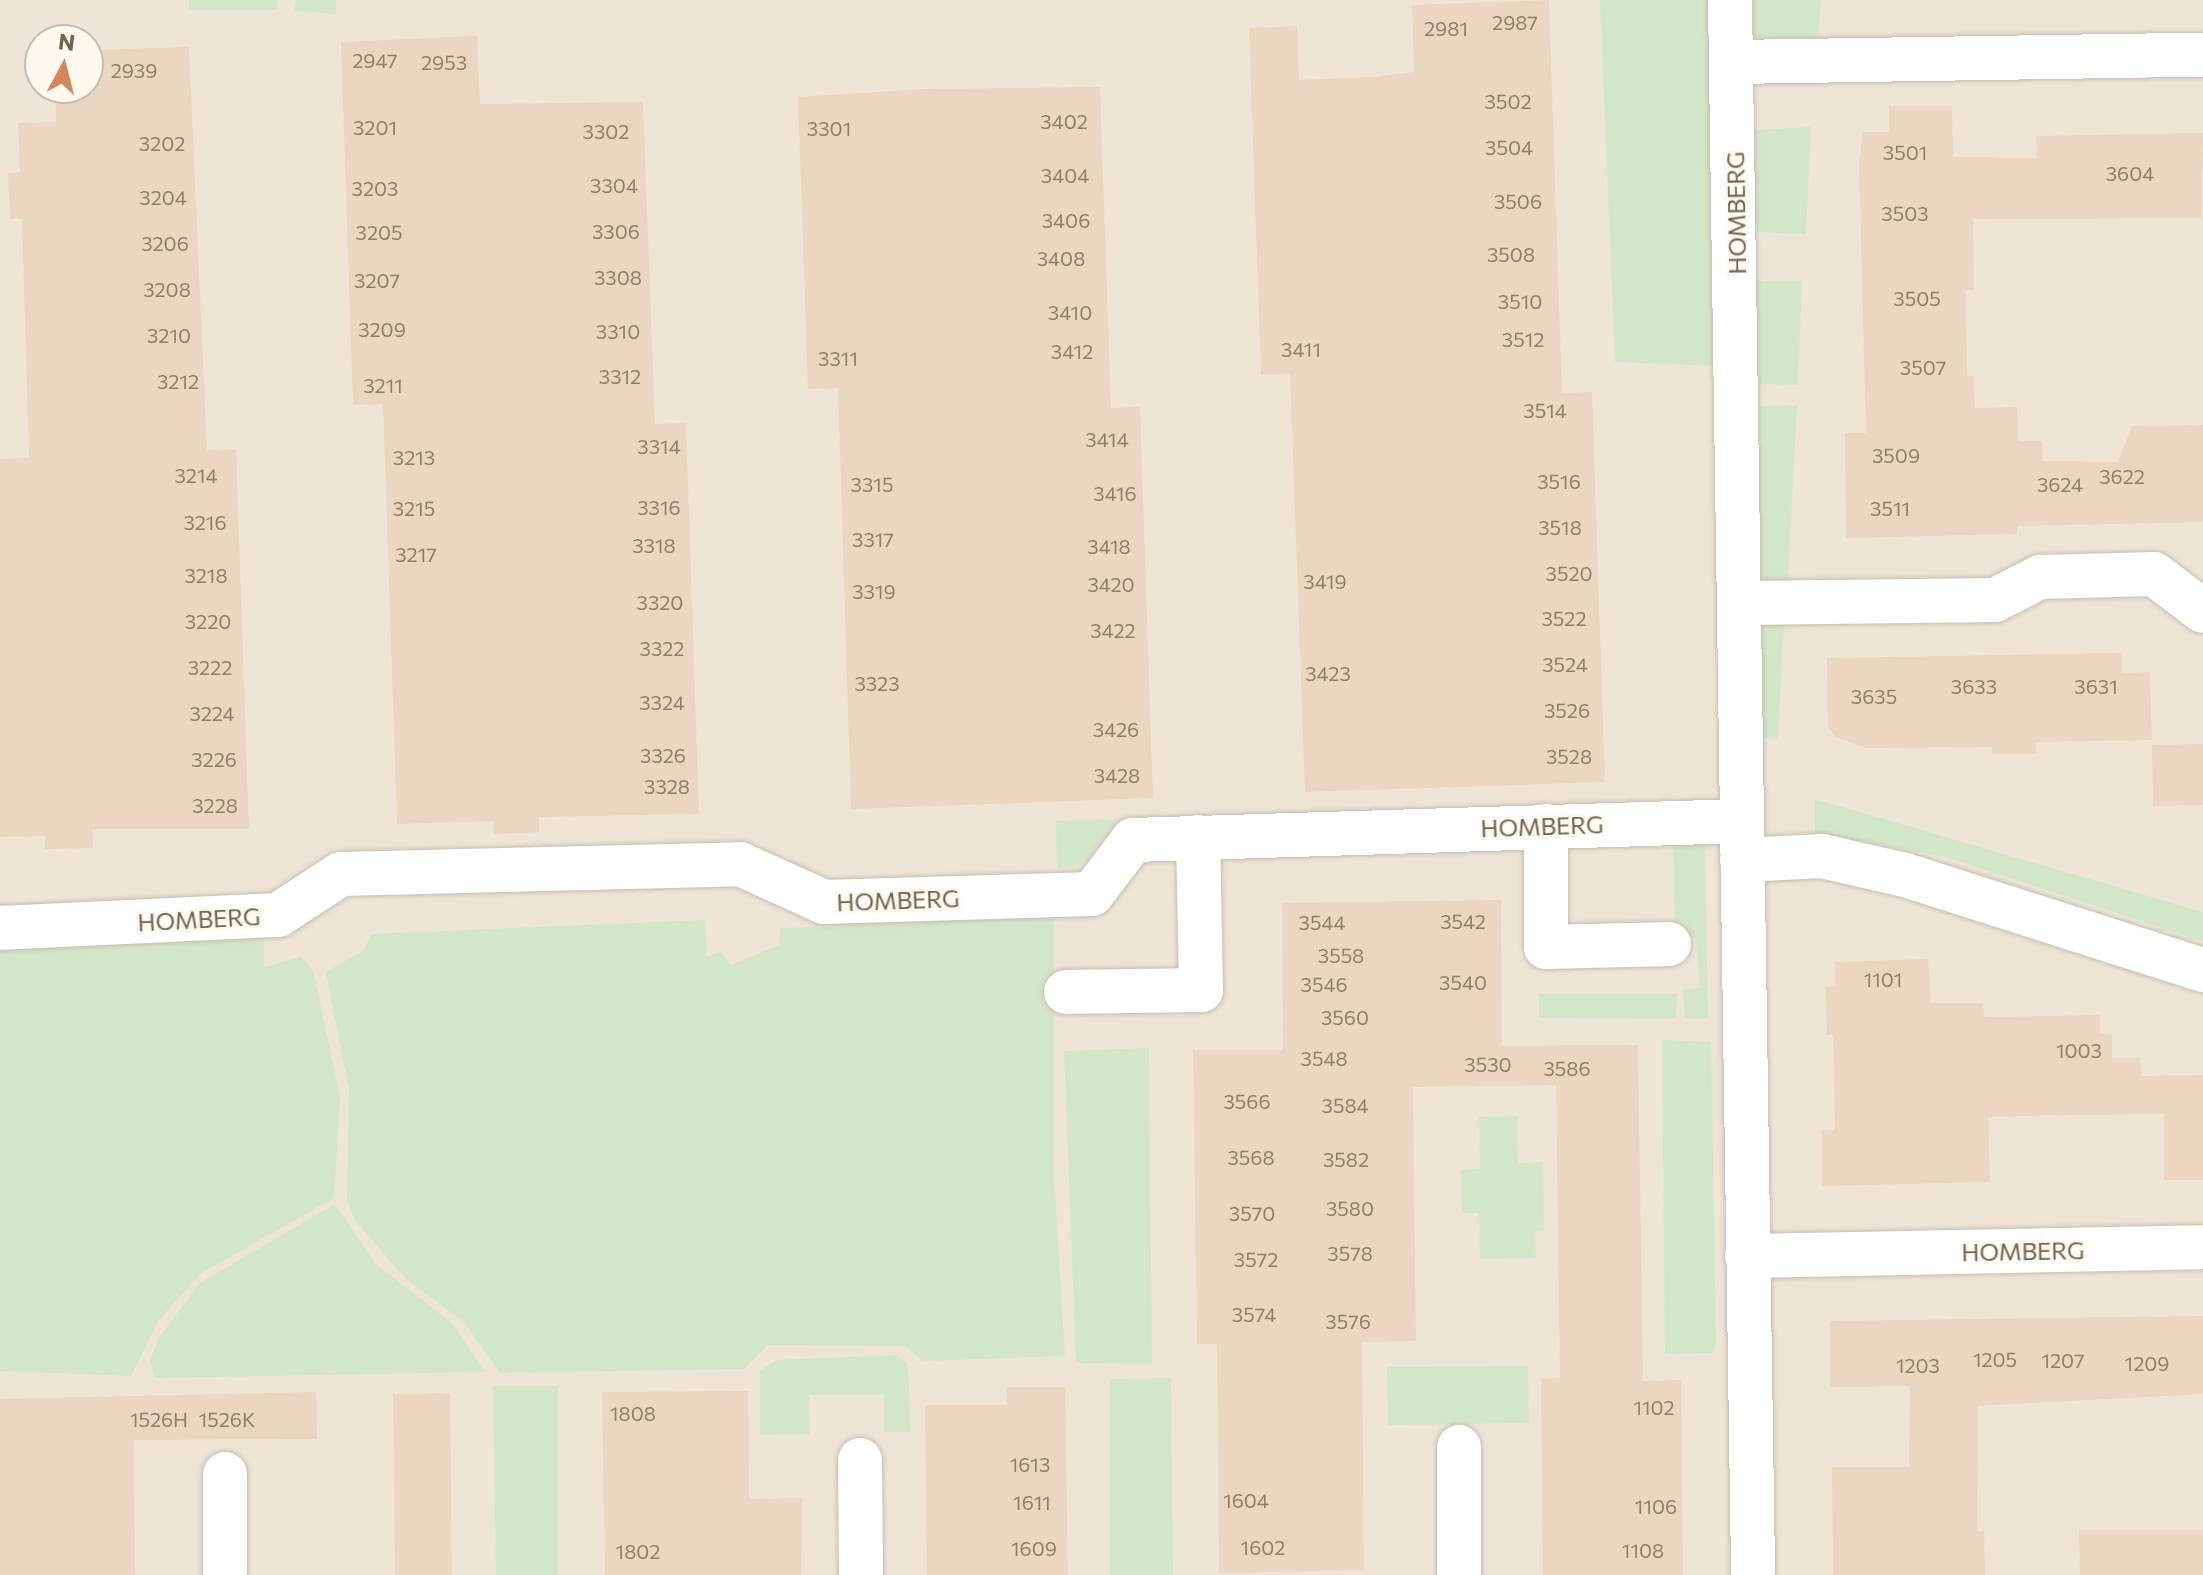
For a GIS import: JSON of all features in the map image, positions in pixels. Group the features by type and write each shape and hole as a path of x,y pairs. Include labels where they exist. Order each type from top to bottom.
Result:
{"street":[{"name":"HOMBERG","path":"1730,0 1742,603 1742,840 1753,1575"},
{"path":"1733,62 2203,55"},
{"path":"1742,603 1995,600 2040,577 2154,574 2203,611"},
{"name":"HOMBERG","path":"0,928 278,915 341,874 740,864 824,902 1092,894 1133,840 1546,826 1742,840 1822,856 1905,875 2203,970"},
{"path":"1546,826 1546,947 1669,944"},
{"path":"1066,992 1201,990 1198,837"},
{"name":"HOMBERG","path":"1747,1256 2203,1247"},
{"path":"1459,1447 1459,1575"},
{"path":"860,1460 861,1575"},
{"path":"225,1474 225,1575"}],"shaded area":[{"path":"0,0 2203,0 2203,1575 0,1575"}],"green space":[{"path":"189,0 278,0 276,10 189,10"},
{"path":"296,0 336,0 336,14 294,11"},
{"path":"1600,0 1708,0 1714,366 1615,362"},
{"path":"1753,0 1821,0 1818,39 1754,42"},
{"path":"1811,127 1806,234 1756,232 1755,130"},
{"path":"1757,281 1802,281 1798,385 1757,384"},
{"path":"1797,405 1788,581 1760,581 1760,406"},
{"path":"1760,622 1784,622 1778,739 1762,738"},
{"path":"1815,799 2203,912 2203,941 1945,857 1815,832"},
{"path":"1119,819 1084,865 1057,868 1056,821"},
{"path":"1705,844 1708,1019 1685,1019 1683,989 1700,988 1696,938 1675,939 1673,845"},
{"path":"1054,909 1054,1174 1065,1356 923,1361 905,1346 768,1345 744,1369 500,1373 464,1322 405,1278 354,1219 347,1200 349,1090 326,972 364,950 371,934 705,920 707,957 720,951 731,965 779,945 780,928 832,927 833,918"},
{"path":"264,936 264,967 301,957 313,970 340,1096 334,1198 200,1274 158,1321 131,1376 0,1371 0,945"},
{"path":"1539,994 1677,994 1676,1019 1539,1018"},
{"path":"1662,1040 1711,1042 1716,1344 1711,1353 1665,1354"},
{"path":"1149,1048 1152,1364 1076,1363 1064,1051"},
{"path":"1517,1116 1518,1163 1543,1162 1544,1231 1535,1232 1536,1258 1480,1259 1479,1213 1462,1213 1461,1170 1480,1169 1479,1117"},
{"path":"335,1204 376,1264 453,1324 485,1372 155,1378 150,1360 160,1336 200,1283"},
{"path":"897,1355 908,1365 911,1432 884,1432 884,1395 809,1395 810,1434 760,1435 760,1371 776,1360"},
{"path":"1528,1366 1529,1423 1388,1425 1387,1367"},
{"path":"1171,1378 1173,1575 1110,1575 1110,1379"},
{"path":"493,1386 558,1386 558,1575 496,1575"}],"building":[{"path":"1549,0 1562,393 1592,392 1605,782 1305,792 1290,374 1261,375 1249,28 1297,26 1299,80 1375,77 1414,72 1412,5"},
{"path":"477,36 480,104 643,102 655,424 686,423 699,814 539,817 539,832 494,834 493,821 397,824 383,404 353,405 341,42"},
{"path":"189,47 207,450 236,449 249,829 92,829 93,848 45,849 45,836 0,837 0,459 29,458 22,219 10,219 8,173 20,172 18,123 56,122 55,104 104,104 104,50"},
{"path":"1100,87 1111,408 1140,407 1153,798 851,809 838,388 808,389 798,97 923,89"},
{"path":"1889,106 1952,106 1953,157 2037,158 2036,136 2203,133 2201,218 1973,219 1974,290 1966,290 1967,376 1974,376 1975,408 2017,407 2018,441 2042,441 2043,461 2118,462 2132,426 2203,425 2203,522 2017,526 2017,534 1846,538 1845,433 1866,433 1859,163 1863,132 1889,132"},
{"path":"2121,653 2122,673 2150,672 2152,740 2036,742 2036,754 1992,754 1992,747 1866,748 1836,737 1828,726 1827,658"},
{"path":"2203,744 2203,805 2153,806 2152,745"},
{"path":"1501,900 1502,1046 1638,1045 1643,1381 1681,1380 1683,1575 1543,1575 1541,1379 1560,1378 1556,1085 1413,1087 1416,1341 1362,1342 1364,1570 1219,1573 1217,1344 1197,1344 1193,1050 1283,1050 1282,903"},
{"path":"1928,959 1931,1003 1983,1003 1984,1017 2100,1015 2100,1033 2112,1034 2112,1058 2140,1058 2141,1076 2203,1075 2203,1180 2164,1180 2164,1114 2065,1115 1988,1117 1990,1182 1822,1186 1822,1130 1835,1130 1833,1035 1827,1035 1825,987 1836,986 1835,962"},
{"path":"2203,1316 2203,1394 1978,1406 1977,1531 1984,1531 1985,1575 1833,1575 1832,1467 1909,1467 1910,1386 1830,1387 1830,1321"},
{"path":"1007,1387 1065,1387 1068,1575 927,1575 925,1405 1007,1405"},
{"path":"748,1391 749,1499 802,1498 801,1575 605,1575 602,1392"},
{"path":"316,1392 317,1439 134,1440 135,1575 0,1575 0,1399"},
{"path":"450,1393 452,1575 395,1575 393,1394"},
{"path":"2079,1530 2203,1530 2203,1575 2080,1575"}]}
